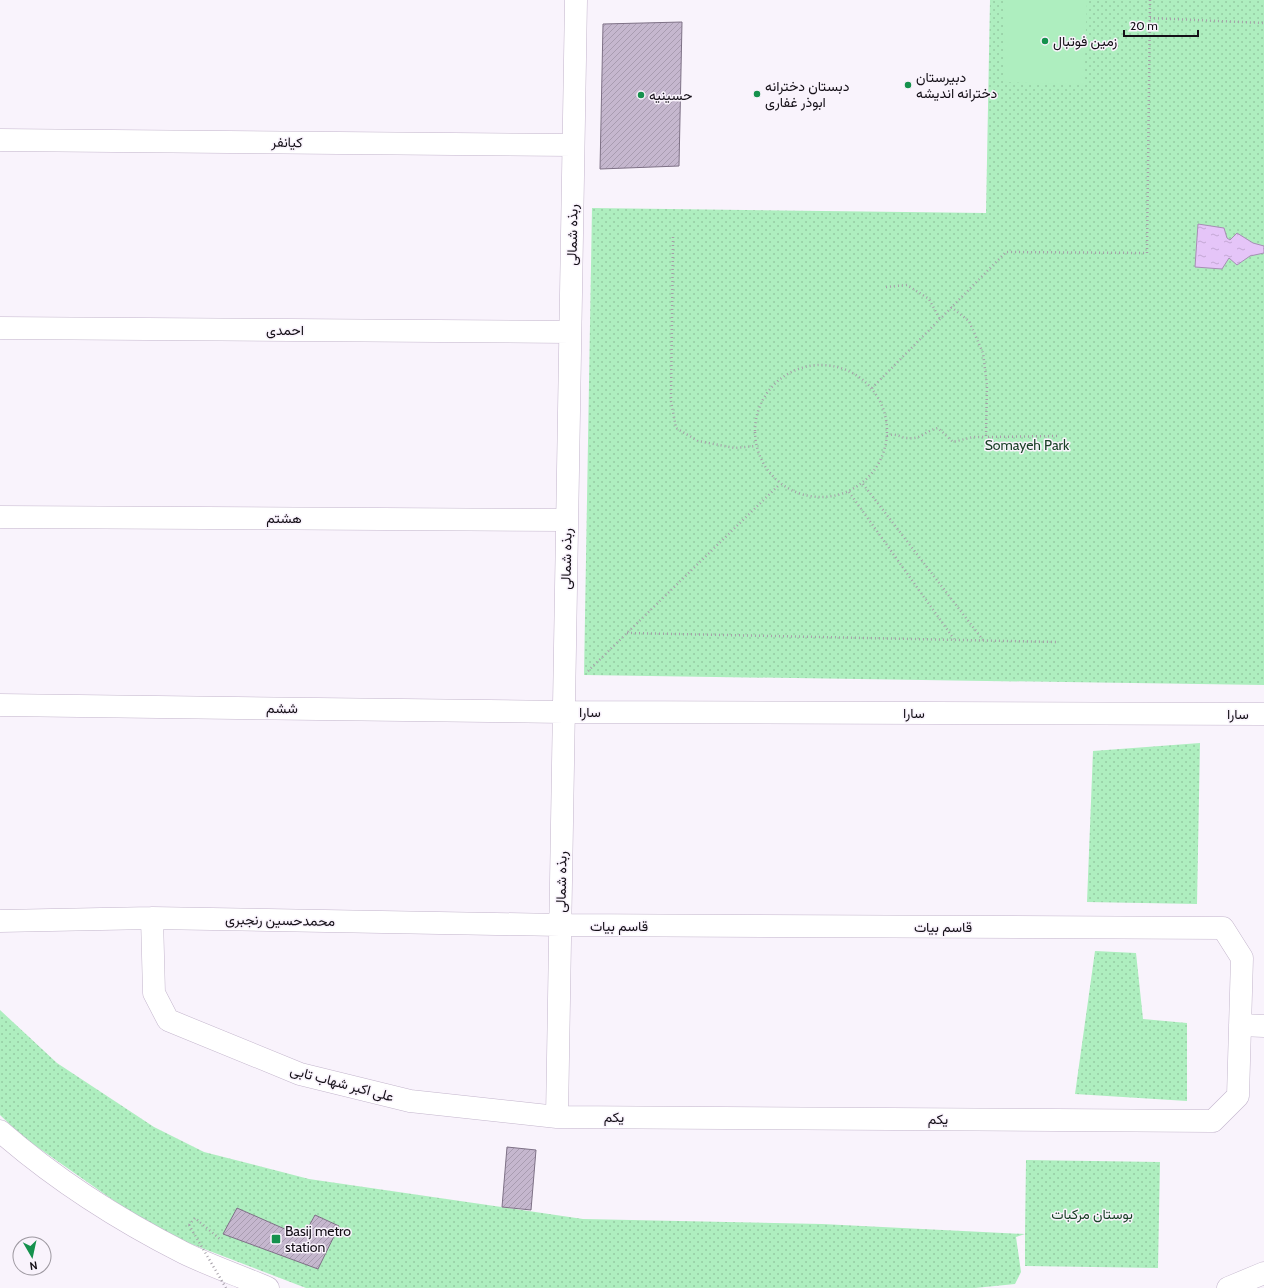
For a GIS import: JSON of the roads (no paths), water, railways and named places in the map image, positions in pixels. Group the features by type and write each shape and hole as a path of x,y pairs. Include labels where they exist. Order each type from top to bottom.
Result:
{"main road":[{"name":"ربذه شمالی","path":"557,1117 576,0"},
{"name":"کیانفر","path":"0,140 573,145"},
{"name":"احمدی","path":"0,328 570,332"},
{"name":"هشتم","path":"0,517 567,520"},
{"name":"ششم","path":"0,705 564,712"},
{"name":"سارا","path":"564,712 1264,714"},
{"name":"محمدحسین رنجبری","path":"0,921 152,918 560,925"},
{"name":"علی اکبر شهاب تابی","path":"152,918 154,994 168,1020 300,1074 410,1101 557,1117"},
{"name":"قاسم بیات","path":"560,925 1223,928 1242,958 1240,1025"},
{"name":"یکم","path":"557,1117 1213,1121 1238,1096 1240,1025"},
{"path":"1240,1025 1264,1026"},
{"path":"0,1131 38,1164 135,1227 185,1254 268,1288"},
{"path":"1228,1288 1264,1273"}],"water":[{"path":"1198,224 1224,228 1227,238 1230,240 1237,233 1253,243 1264,246 1264,253 1250,256 1237,265 1229,258 1222,269 1195,267"}],"place":[{"name":"زمین فوتبال","path":"1045,41"},
{"name":"دبیرستان دخترانه اندیشه","path":"908,85"},
{"name":"دبستان دخترانه ابوذر غفاری","path":"757,94"},
{"name":"حسینیه","path":"641,95"},
{"name":"Basij metro station","path":"276,1239"}],"park label":[{"name":"Somayeh Park","path":"1027,445"},
{"name":"بوستان مرکبات","path":"1092,1214"}]}
